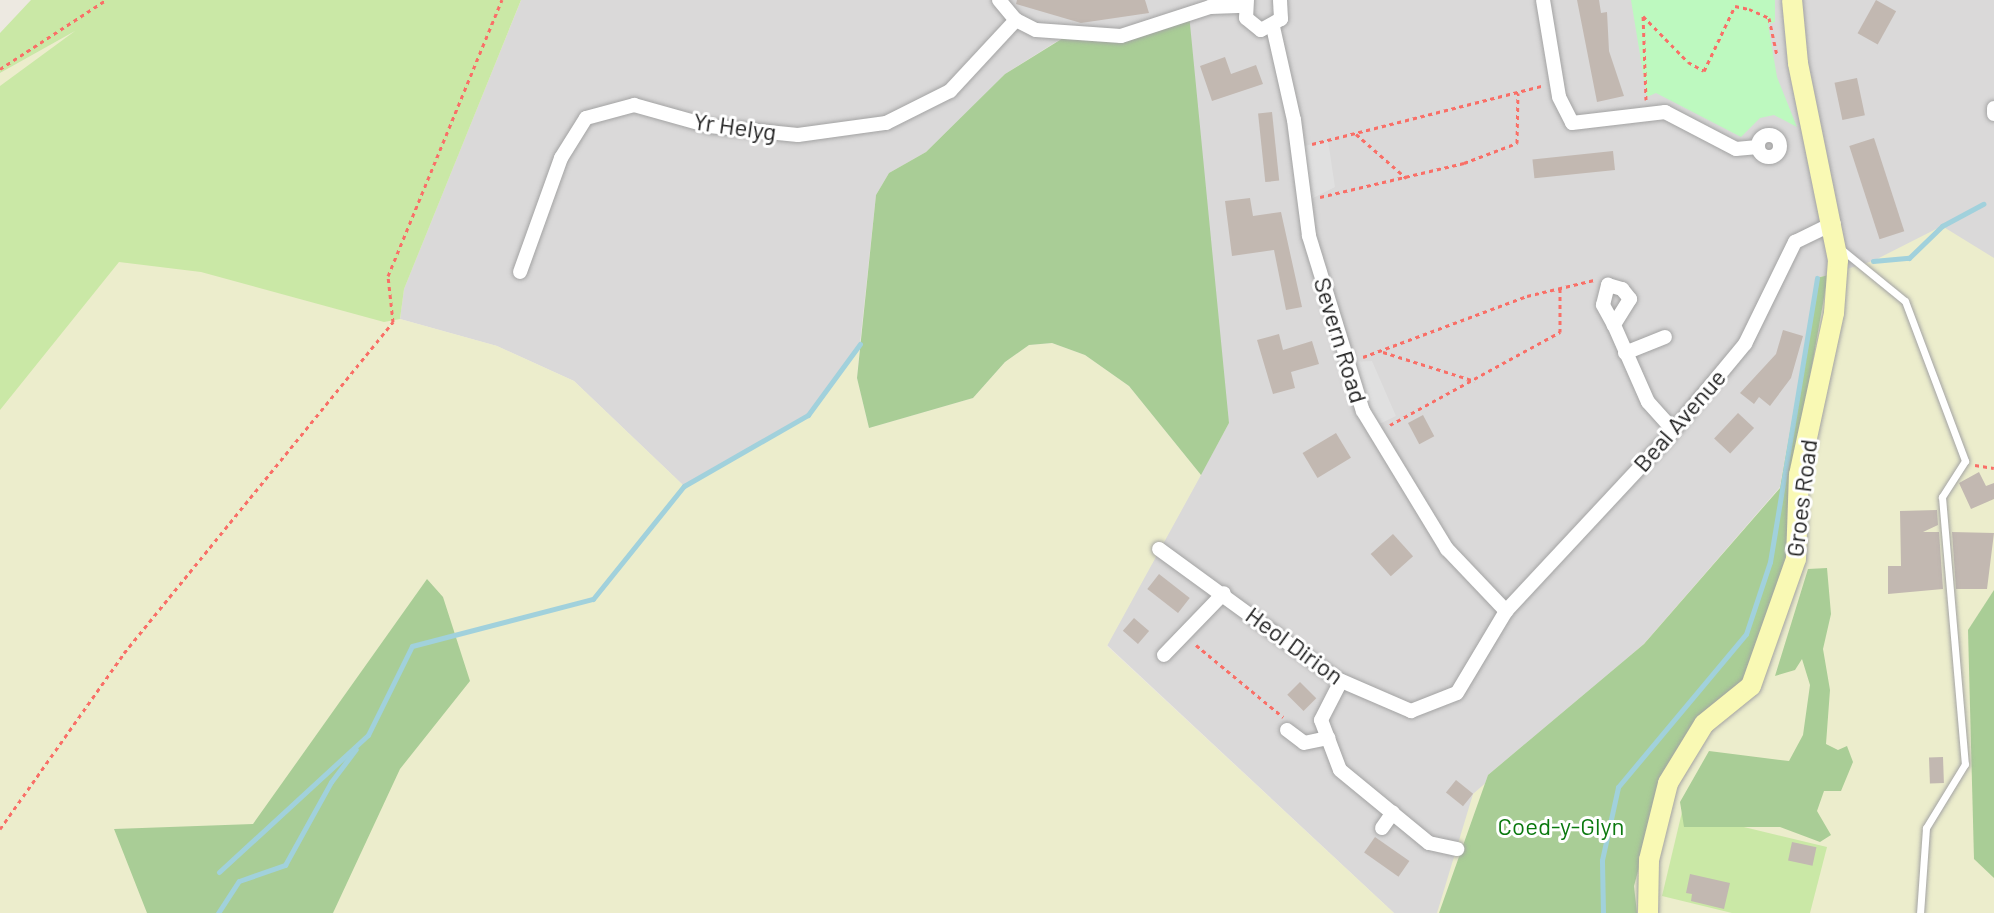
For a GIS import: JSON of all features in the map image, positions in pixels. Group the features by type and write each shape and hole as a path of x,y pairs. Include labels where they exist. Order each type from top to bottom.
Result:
{"street":[{"path":"999,0 1016,20 1068,35 1121,36 1210,7 1246,3 1249,24 1261,30 1273,27 1281,19 1283,1"},
{"path":"1543,0 1557,82 1572,123 1647,111 1665,112 1736,149 1758,147"},
{"name":"Groes Road","path":"1648,913 1649,860 1668,783 1704,724 1751,686 1796,559 1799,475 1834,313 1836,245 1834,223 1798,63 1792,0"},
{"name":"Yr Helyg","path":"520,272 561,158 586,118 634,105 709,126 798,135 886,123 950,91 1016,20"},
{"name":"Severn Road","path":"1273,27 1297,148 1309,236 1363,411 1447,549 1506,611"},
{"path":"1994,108 1994,114"},
{"name":"Beal Avenue","path":"1506,611 1673,430 1745,344 1795,242 1834,223"},
{"path":"1614,325 1630,299 1622,289 1608,285 1602,301 1625,353 1648,402 1673,430"},
{"path":"1625,353 1665,337"},
{"name":"Heol Dirion","path":"1159,549 1224,593 1341,681 1411,711 1457,693 1506,611"},
{"name":"Heol Dirion","path":"1164,655 1224,593"},
{"path":"1341,681 1321,720 1340,770 1429,843 1457,849"},
{"path":"1287,730 1304,743 1328,738"},
{"path":"1382,828 1393,812"}],"lane":[{"path":"1836,245 1905,301 1964,464 1942,497 1965,764 1926,828 1920,913"}],"path":[{"path":"0,69 106,0"},
{"path":"0,829 124,653 393,322 388,276 502,0"},
{"path":"1647,111 1643,16 1688,62 1704,71 1735,6 1749,9 1769,18 1779,65 1798,63"},
{"path":"1297,148 1557,82"},
{"path":"1304,200 1406,178 1517,143 1518,93"},
{"path":"1356,134 1406,178"},
{"path":"1348,362 1527,296 1600,279 1608,285"},
{"path":"1376,432 1475,381 1560,332 1560,289"},
{"path":"1381,351 1475,381"},
{"path":"1964,464 1994,468"},
{"path":"1184,634 1290,723 1287,730"}],"shaded area":[{"path":"521,0 1994,0 1994,262 1873,261 1817,279 1780,487 1644,644 1488,775 1439,913 1394,913 1107,645 1229,423 1121,36 1067,35 1005,74 926,152 889,173 876,195 860,344 808,415 684,486 574,381 497,346 400,319 403,289"},
{"path":"1328,140 1335,187 1311,199 1297,148"},
{"path":"1372,361 1396,416 1373,427 1348,362"}],"green space":[{"path":"31,0 521,0 404,289 400,319 384,322 201,272 119,262 0,410 0,86 75,31 0,73 0,33"},
{"path":"521,0 404,289 400,319 497,346 574,381 684,486 808,415 860,344 857,378 869,428 973,398 1005,362 1029,345 1052,343 1085,355 1129,386 1201,475 1107,646 1394,913 0,913 0,73 87,24"},
{"path":"1631,0 1775,0 1775,22 1768,24 1777,77 1797,127 1774,115 1760,118 1741,137 1656,93 1647,97"},
{"path":"1189,14 1229,423 1201,475 1129,386 1085,355 1052,343 1029,345 1005,362 973,398 869,428 857,378 876,195 889,173 926,152 1005,74 1068,35 1121,36"},
{"path":"1942,226 1994,258 1994,913 1437,913 1473,794 1644,644 1780,488 1817,278 1873,261"},
{"name":"Coed-y-Glyn","path":"1828,275 1793,473 1788,561 1746,678 1663,779 1634,886 1637,913 1439,913 1488,775 1644,644 1780,488 1817,278"},
{"path":"1827,568 1831,614 1823,649 1830,690 1826,744 1838,750 1847,746 1853,762 1841,791 1824,791 1817,811 1831,835 1820,842 1780,827 1684,827 1680,802 1709,751 1789,761 1803,735 1810,685 1802,659 1795,670 1775,676 1808,569"},
{"path":"427,579 443,597 470,681 400,769 333,913 147,913 114,829 253,824"},
{"path":"1994,590 1994,878 1974,859 1968,630"},
{"path":"1682,812 1827,847 1810,913 1732,913 1662,896"}],"building":[{"path":"1017,0 1145,0 1149,13 1081,23 1016,4"},
{"path":"1577,0 1599,0 1601,13 1607,12 1609,51 1624,96 1597,102"},
{"path":"1876,0 1896,11 1878,44 1858,33"},
{"path":"1225,57 1231,74 1256,65 1263,84 1212,101 1200,66"},
{"path":"1857,78 1865,115 1842,120 1835,83"},
{"path":"1272,112 1279,181 1265,182 1258,113"},
{"path":"1874,138 1904,231 1880,239 1849,146"},
{"path":"1613,151 1615,170 1534,178 1532,159"},
{"path":"1250,198 1253,216 1281,212 1302,307 1286,310 1274,250 1232,256 1225,201"},
{"path":"1783,330 1803,336 1791,378 1770,406 1759,397 1754,404 1740,393 1776,354"},
{"path":"1279,334 1283,350 1312,341 1319,364 1291,372 1295,388 1273,394 1257,340"},
{"path":"1738,413 1754,428 1730,454 1714,439"},
{"path":"1423,415 1434,436 1419,444 1408,423"},
{"path":"1336,433 1351,458 1318,478 1303,453"},
{"path":"1979,472 1986,486 1994,483 1994,499 1971,509 1959,483"},
{"path":"1937,510 1938,525 1923,532 1939,532 1943,589 1888,594 1888,566 1901,566 1900,511"},
{"path":"1952,532 1994,533 1987,589 1956,589"},
{"path":"1393,534 1413,556 1391,576 1371,554"},
{"path":"1159,574 1190,598 1178,613 1147,589"},
{"path":"1134,618 1149,631 1138,644 1123,631"},
{"path":"1300,682 1316,698 1304,711 1287,695"},
{"path":"1929,757 1943,757 1944,783 1930,783"},
{"path":"1456,780 1473,794 1463,806 1446,792"},
{"path":"1375,837 1409,861 1399,877 1364,853"},
{"path":"1792,842 1816,847 1813,866 1788,861"},
{"path":"1690,874 1730,883 1724,909 1691,901 1692,894 1686,893"}],"waterway":[{"path":"1873,261 1909,258 1942,226 1983,204"},
{"path":"1603,913 1602,860 1618,787 1746,634 1770,562 1817,278"},
{"path":"219,872 368,735 412,646 593,599 684,486 808,415 860,344"},
{"path":"218,913 239,881 285,865 331,782 356,749"}]}
